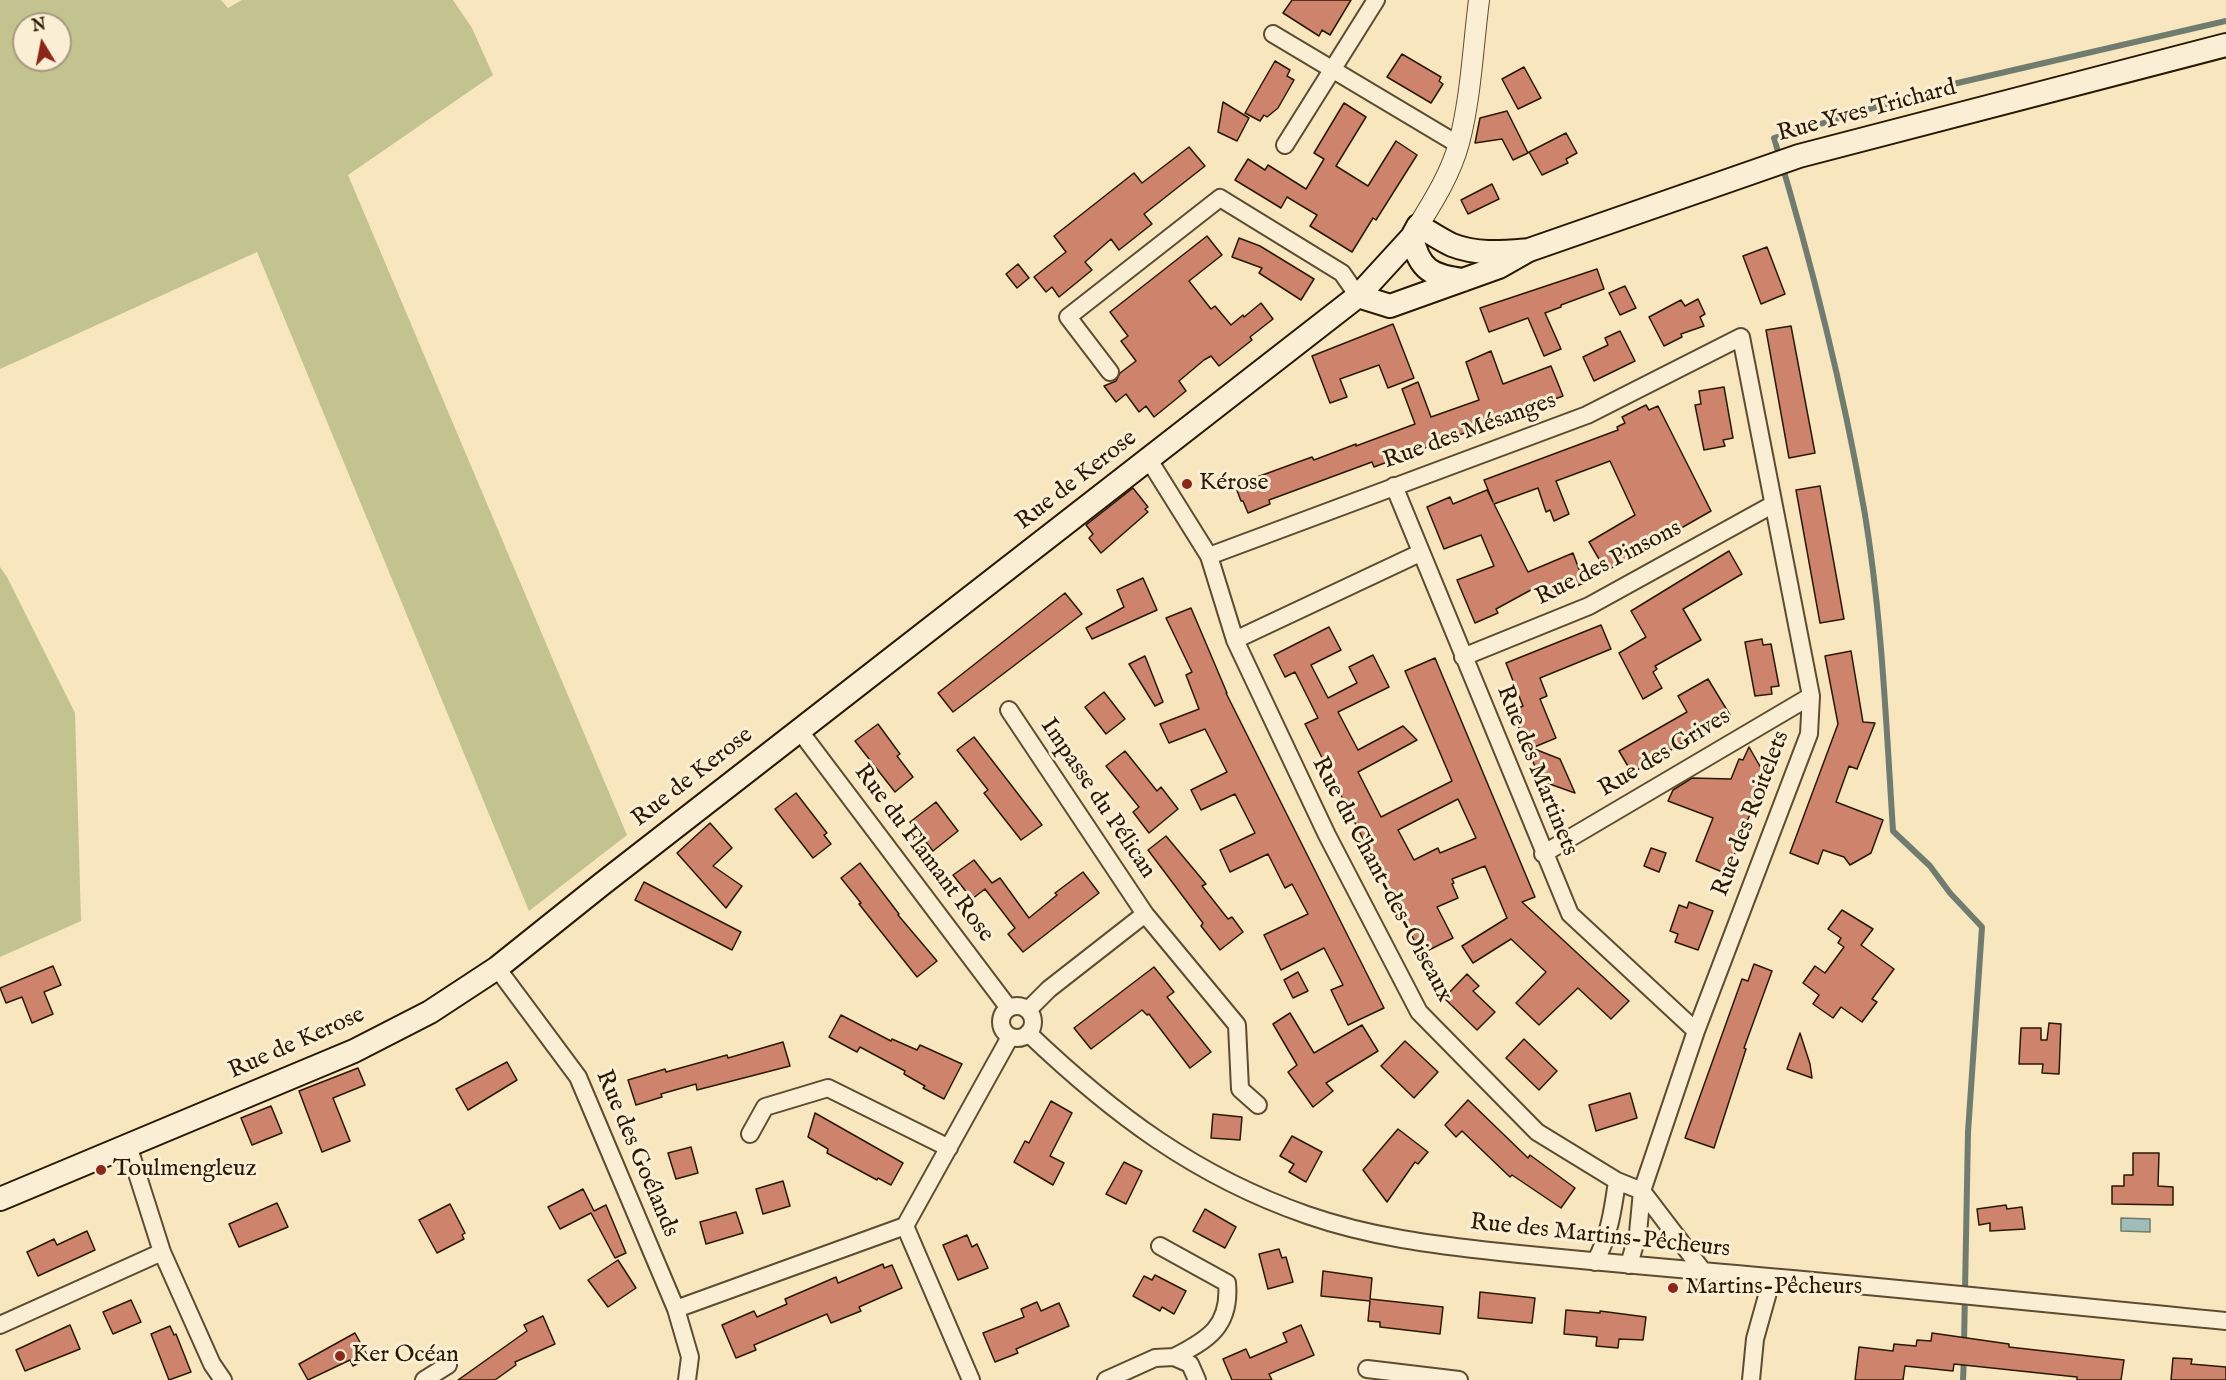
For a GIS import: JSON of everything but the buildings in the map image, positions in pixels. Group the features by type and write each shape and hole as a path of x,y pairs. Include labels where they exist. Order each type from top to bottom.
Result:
{"main road":[{"name":"Rue Yves Trichard","path":"1529,250 1799,156 2226,45"},
{"path":"1463,280 1439,276 1429,271 1415,250 1415,231 1469,250 1487,252 1529,250"},
{"name":"Rue de Kerose","path":"0,1199 354,1051 430,1012 497,968 799,730 1358,296 1415,231"},
{"path":"1358,296 1390,306 1499,267 1529,250"}],"street":[{"path":"1285,145 1376,0"},
{"path":"1415,231 1439,192 1459,145 1468,93 1479,0"},
{"path":"1273,34 1459,145"},
{"path":"1110,372 1068,317 1220,198 1342,273 1358,296"},
{"name":"Rue des Mésanges","path":"1209,556 1587,415 1741,337"},
{"name":"Rue des Roitelets","path":"1629,1265 1638,1233 1642,1191 1696,1030 1809,734 1811,696 1741,337"},
{"name":"Rue du Chant-des-Oiseaux","path":"1149,460 1209,556 1234,640 1327,835 1419,1012 1537,1132 1617,1181"},
{"name":"Rue des Martinets","path":"1394,486 1543,854 1570,915 1696,1030"},
{"name":"Rue des Pinsons","path":"1463,657 1588,606 1773,505"},
{"path":"1234,640 1420,553"},
{"name":"Rue des Grives","path":"1543,854 1811,696"},
{"name":"Impasse du Pélican","path":"1009,710 1145,914 1237,1025 1240,1089 1258,1105"},
{"name":"Rue du Flamant Rose","path":"799,730 1008,1007"},
{"name":"Impasse du Pélican","path":"1028,1010 1049,989 1145,914"},
{"name":"Rue des Goélands","path":"497,968 579,1077 676,1309 690,1357 687,1380"},
{"path":"1021,1006 1028,1010 1033,1022 1028,1033 1020,1038 1011,1037 1005,1033 1000,1019 1008,1007 1021,1006"},
{"name":"Rue des Martins-Pêcheurs","path":"1028,1033 1106,1103 1145,1133 1191,1162 1249,1191 1307,1215 1360,1231 1419,1243 1595,1263 1703,1271 2226,1321"},
{"path":"676,1309 905,1226 1011,1037"},
{"path":"750,1134 765,1107 828,1088 949,1148"},
{"path":"129,1145 162,1252 212,1364 223,1380"},
{"path":"1595,1263 1602,1250 1612,1217 1617,1181 1642,1191 1703,1271"},
{"path":"905,1226 971,1380"},
{"path":"1106,1380 1155,1358 1174,1357 1192,1348 1220,1327 1226,1306 1227,1284 1160,1246"},
{"path":"0,1325 162,1252"},
{"path":"1751,1380 1755,1339 1772,1278"},
{"path":"1174,1357 1190,1364 1197,1380"},
{"path":"424,1380 448,1365"},
{"path":"1367,1369 1458,1380"}],"green space":[{"path":"0,0 221,0 228,8 242,0 453,0 472,28 493,75 348,175 627,835 529,911 257,252 0,369"},
{"path":"0,567 75,713 81,921 0,957"}],"water":[{"path":"2121,1218 2150,1219 2150,1232 2121,1231"}],"waterway":[{"path":"1964,1344 1968,1132 1982,927 1950,893 1930,866 1893,831 1879,629 1864,509 1825,322 1774,138 1949,85 2226,21"},
{"path":"1963,1380 1964,1358"}],"place":[{"name":"Kérose","path":"1187,484"},
{"name":"Toulmengleuz","path":"101,1170"},
{"name":"Martins-Pêcheurs","path":"1673,1288"},
{"name":"Ker Océan","path":"340,1356"}]}
